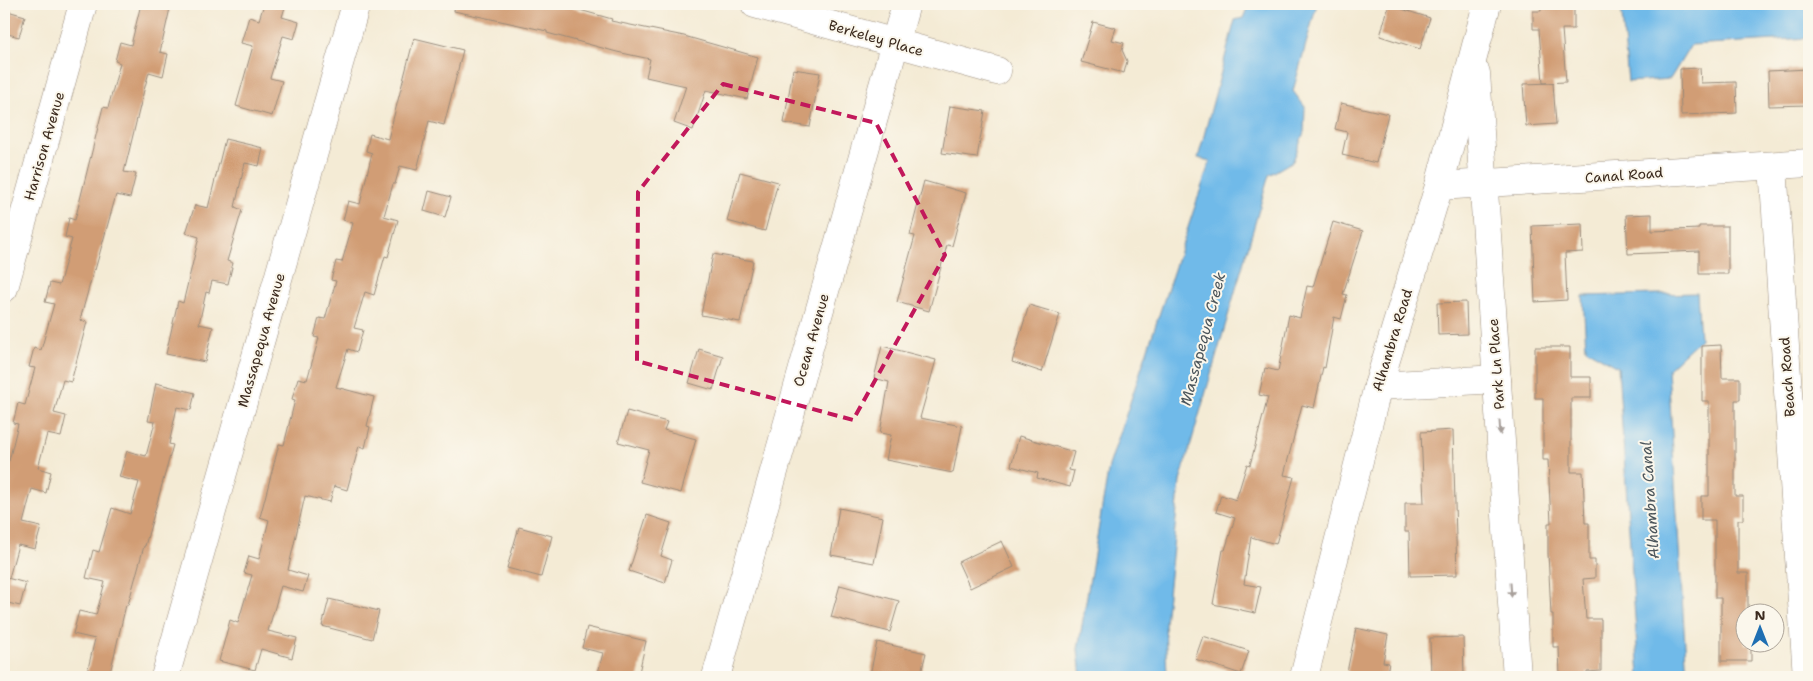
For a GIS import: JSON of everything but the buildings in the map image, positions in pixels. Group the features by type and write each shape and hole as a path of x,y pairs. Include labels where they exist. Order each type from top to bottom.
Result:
{"street":[{"name":"Harrison Avenue","path":"4,288 83,4"},
{"name":"Massapequa Avenue","path":"166,677 356,4"},
{"name":"Berkeley Place","path":"755,4 997,71"},
{"name":"Ocean Avenue","path":"716,677 906,4"},
{"name":"Alhambra Road","path":"1304,677 1378,386 1439,186 1487,4"},
{"name":"Park Ln Place","path":"1474,50 1517,677"},
{"name":"Canal Road","path":"1439,186 1809,164"},
{"name":"Beach Road","path":"1773,166 1807,677"},
{"path":"1378,386 1497,379"}],"highlighted area":[{"path":"723,84 876,123 945,255 853,420 637,361 638,192"}],"water":[{"name":"Massapequa Creek","path":"1249,4 1317,4 1293,91 1305,107 1304,132 1293,161 1269,175 1180,481 1165,623 1167,677 1081,677 1078,649 1109,466 1210,161 1198,158 1235,20 1243,18"},
{"path":"1621,4 1681,4 1684,8 1741,4 1809,4 1809,38 1691,45 1670,79 1628,82"},
{"name":"Alhambra Canal","path":"1697,293 1700,339 1668,369 1687,677 1639,677 1618,367 1586,349 1583,296"}]}
